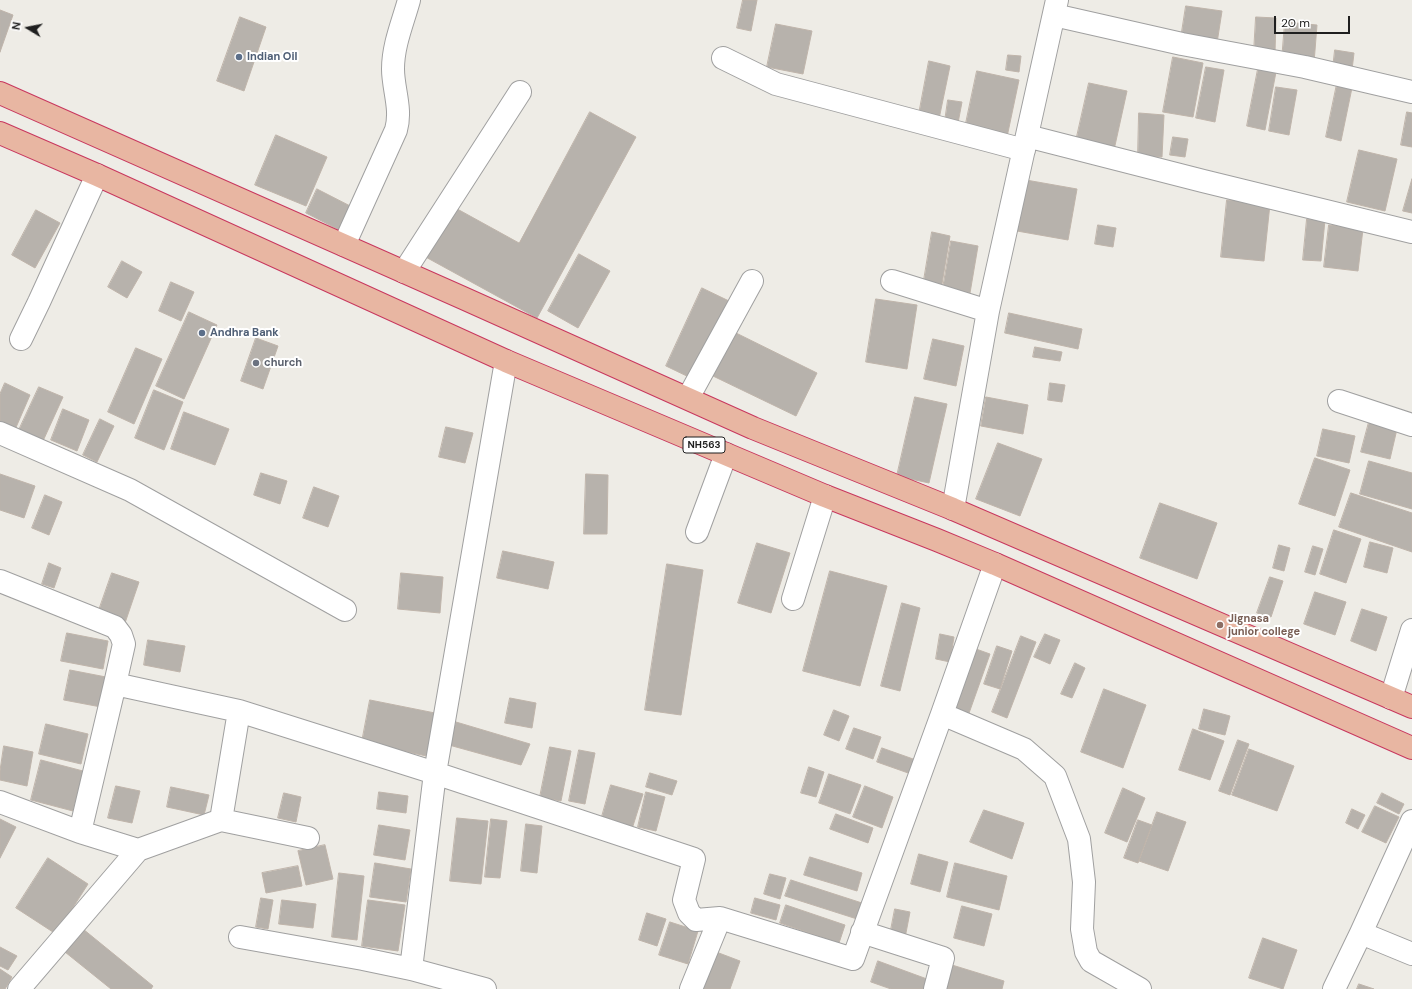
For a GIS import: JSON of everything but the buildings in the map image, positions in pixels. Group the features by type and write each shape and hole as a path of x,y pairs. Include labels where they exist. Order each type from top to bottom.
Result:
{"highway":[{"path":"0,92 753,428 953,509 1412,707"},
{"name":"NH563","path":"0,133 506,361 825,496 995,564 1412,748"},
{"path":"1205,657 1220,625"}],"street":[{"path":"344,245 396,130 399,120 393,70 394,51 409,0"},
{"path":"953,509 988,311 1056,8 1182,44 1305,67 1412,92"},
{"path":"723,58 776,84 1024,148 1196,180 1412,232"},
{"path":"404,272 520,92"},
{"path":"21,339 96,175"},
{"path":"688,398 752,281"},
{"path":"892,281 988,311"},
{"path":"412,969 435,773 506,361"},
{"path":"1339,401 1412,425"},
{"path":"0,433 130,490 345,610"},
{"path":"697,532 726,454"},
{"path":"793,599 825,496"},
{"path":"115,684 239,711 435,773 694,859 684,900 689,913 696,920 720,918 853,959 995,564"},
{"path":"0,581 115,627 121,635 124,644 80,832"},
{"path":"1391,698 1412,630"},
{"path":"221,820 239,711"},
{"path":"942,714 1024,749 1055,776 1080,839 1084,882 1082,929 1086,952 1091,961 1140,989"},
{"path":"0,802 80,832 138,850"},
{"path":"19,989 138,850 221,820 308,838"},
{"path":"1334,989 1412,821"},
{"path":"691,989 720,918"},
{"path":"862,932 943,958 935,989"},
{"path":"1361,933 1412,954"},
{"path":"240,937 412,969 485,989"}],"place":[{"name":"Indian Oil","path":"239,57"},
{"name":"Andhra Bank","path":"202,333"},
{"name":"church","path":"256,363"},
{"name":"Jignasa junior college","path":"1220,625"}]}
